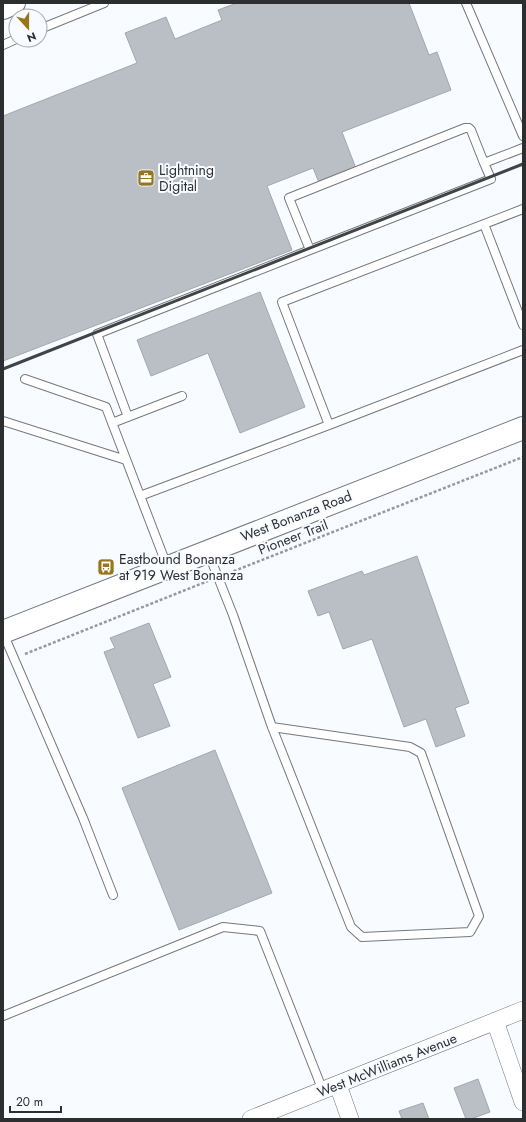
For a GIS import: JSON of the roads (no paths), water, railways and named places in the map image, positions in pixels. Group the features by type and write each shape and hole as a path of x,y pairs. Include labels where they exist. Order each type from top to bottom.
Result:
{"main road":[{"path":"3,8 14,3"},
{"name":"West Bonanza Road","path":"3,632 523,428"}],"street":[{"name":"West McWilliams Avenue","path":"251,1119 523,1010"},
{"path":"495,1021 523,1102"},
{"path":"330,1088 350,1119"}],"lane":[{"path":"48,26 104,3"},
{"path":"466,3 523,136"},
{"path":"128,417 97,334 491,179 471,130 469,128 465,128 289,198 310,250"},
{"path":"484,163 523,148"},
{"path":"329,425 282,302 523,209"},
{"path":"484,224 523,325"},
{"path":"140,496 523,350"},
{"path":"25,379 106,408 167,567"},
{"path":"112,423 182,396"},
{"path":"3,421 126,460"},
{"path":"208,551 272,727 351,927 362,937 470,932 479,916 421,753 410,747 272,727"},
{"path":"3,632 13,659 83,818 113,895"},
{"path":"3,1016 223,927 260,931 330,1088"}],"railway":[{"path":"3,369 523,164"}],"place":[{"name":"Lightning Digital","path":"146,178"},
{"name":"Eastbound Bonanza at 919 West Bonanza","path":"106,567"}]}
